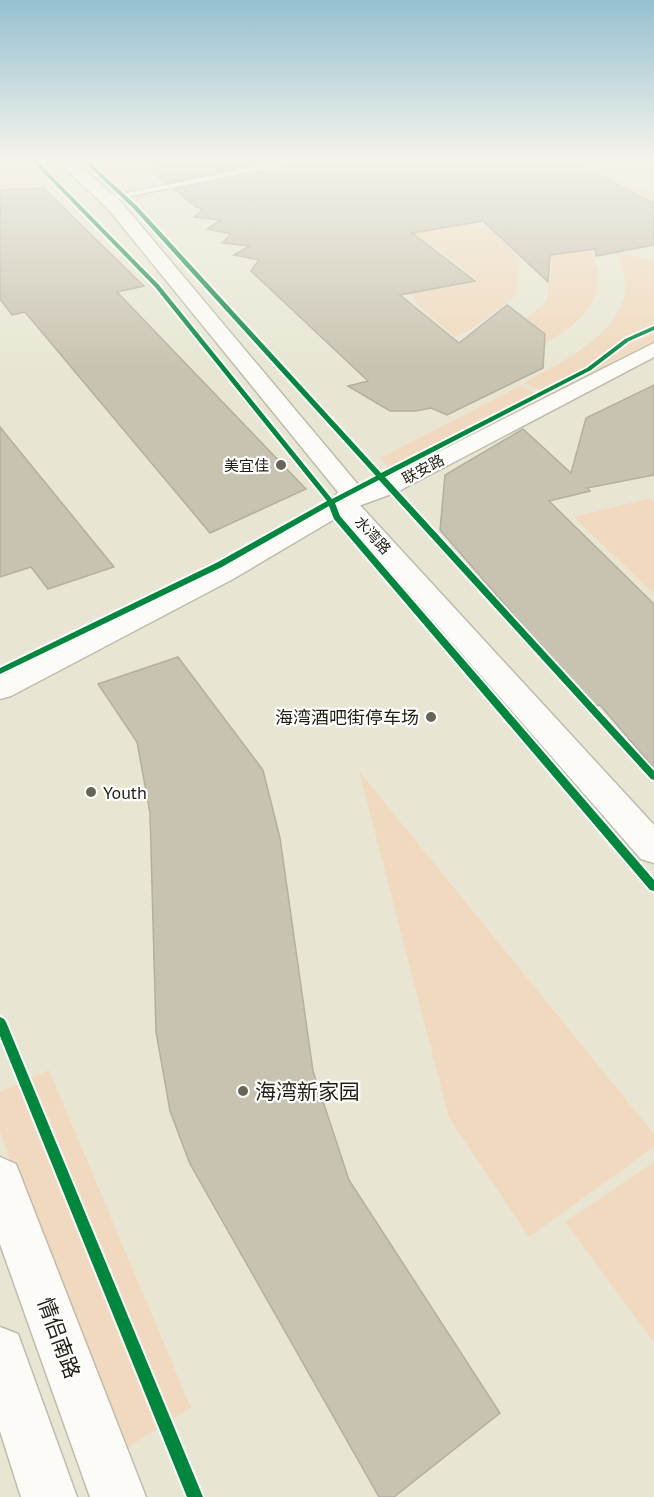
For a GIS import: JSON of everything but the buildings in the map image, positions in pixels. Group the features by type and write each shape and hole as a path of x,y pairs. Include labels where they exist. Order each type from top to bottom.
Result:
{"main road":[{"name":"水湾路","path":"133,230 351,492 344,502 654,849"},
{"name":"联安路","path":"0,689 223,573 344,502 388,487 654,349"},
{"name":"情侣南路","path":"0,1180 118,1497"},
{"path":"0,1352 49,1497"}],"shaded area":[{"path":"400,230 492,230 520,260 515,296 473,328 455,337 419,306 411,293 364,254 400,248 451,288 479,281 430,243 415,241"},
{"path":"520,230 589,246 598,277 596,292 582,316 559,335 521,357 491,348 547,301 552,260"},
{"path":"615,252 654,261 654,347 555,398 524,383 584,348 616,316 624,297 624,276"},
{"path":"520,386 546,398 398,478 380,458"},
{"path":"651,498 654,502 654,594 574,517"},
{"path":"359,771 654,1134 654,1147 529,1237 449,1118"},
{"path":"49,1070 191,1408 118,1453 0,1132 0,1092"},
{"path":"654,1162 654,1342 565,1222"}],"cycle path":[{"path":"102,230 157,286 331,502 337,517 654,887"},
{"path":"156,230 654,777"},
{"path":"0,671 219,565 331,502 589,369 627,340 654,328"},
{"path":"0,1022 195,1497"}],"place":[{"name":"美宜佳","path":"281,465"},
{"name":"海湾酒吧街停车场","path":"431,717"},
{"name":"Youth","path":"91,792"},
{"name":"海湾新家园","path":"243,1091"}]}
